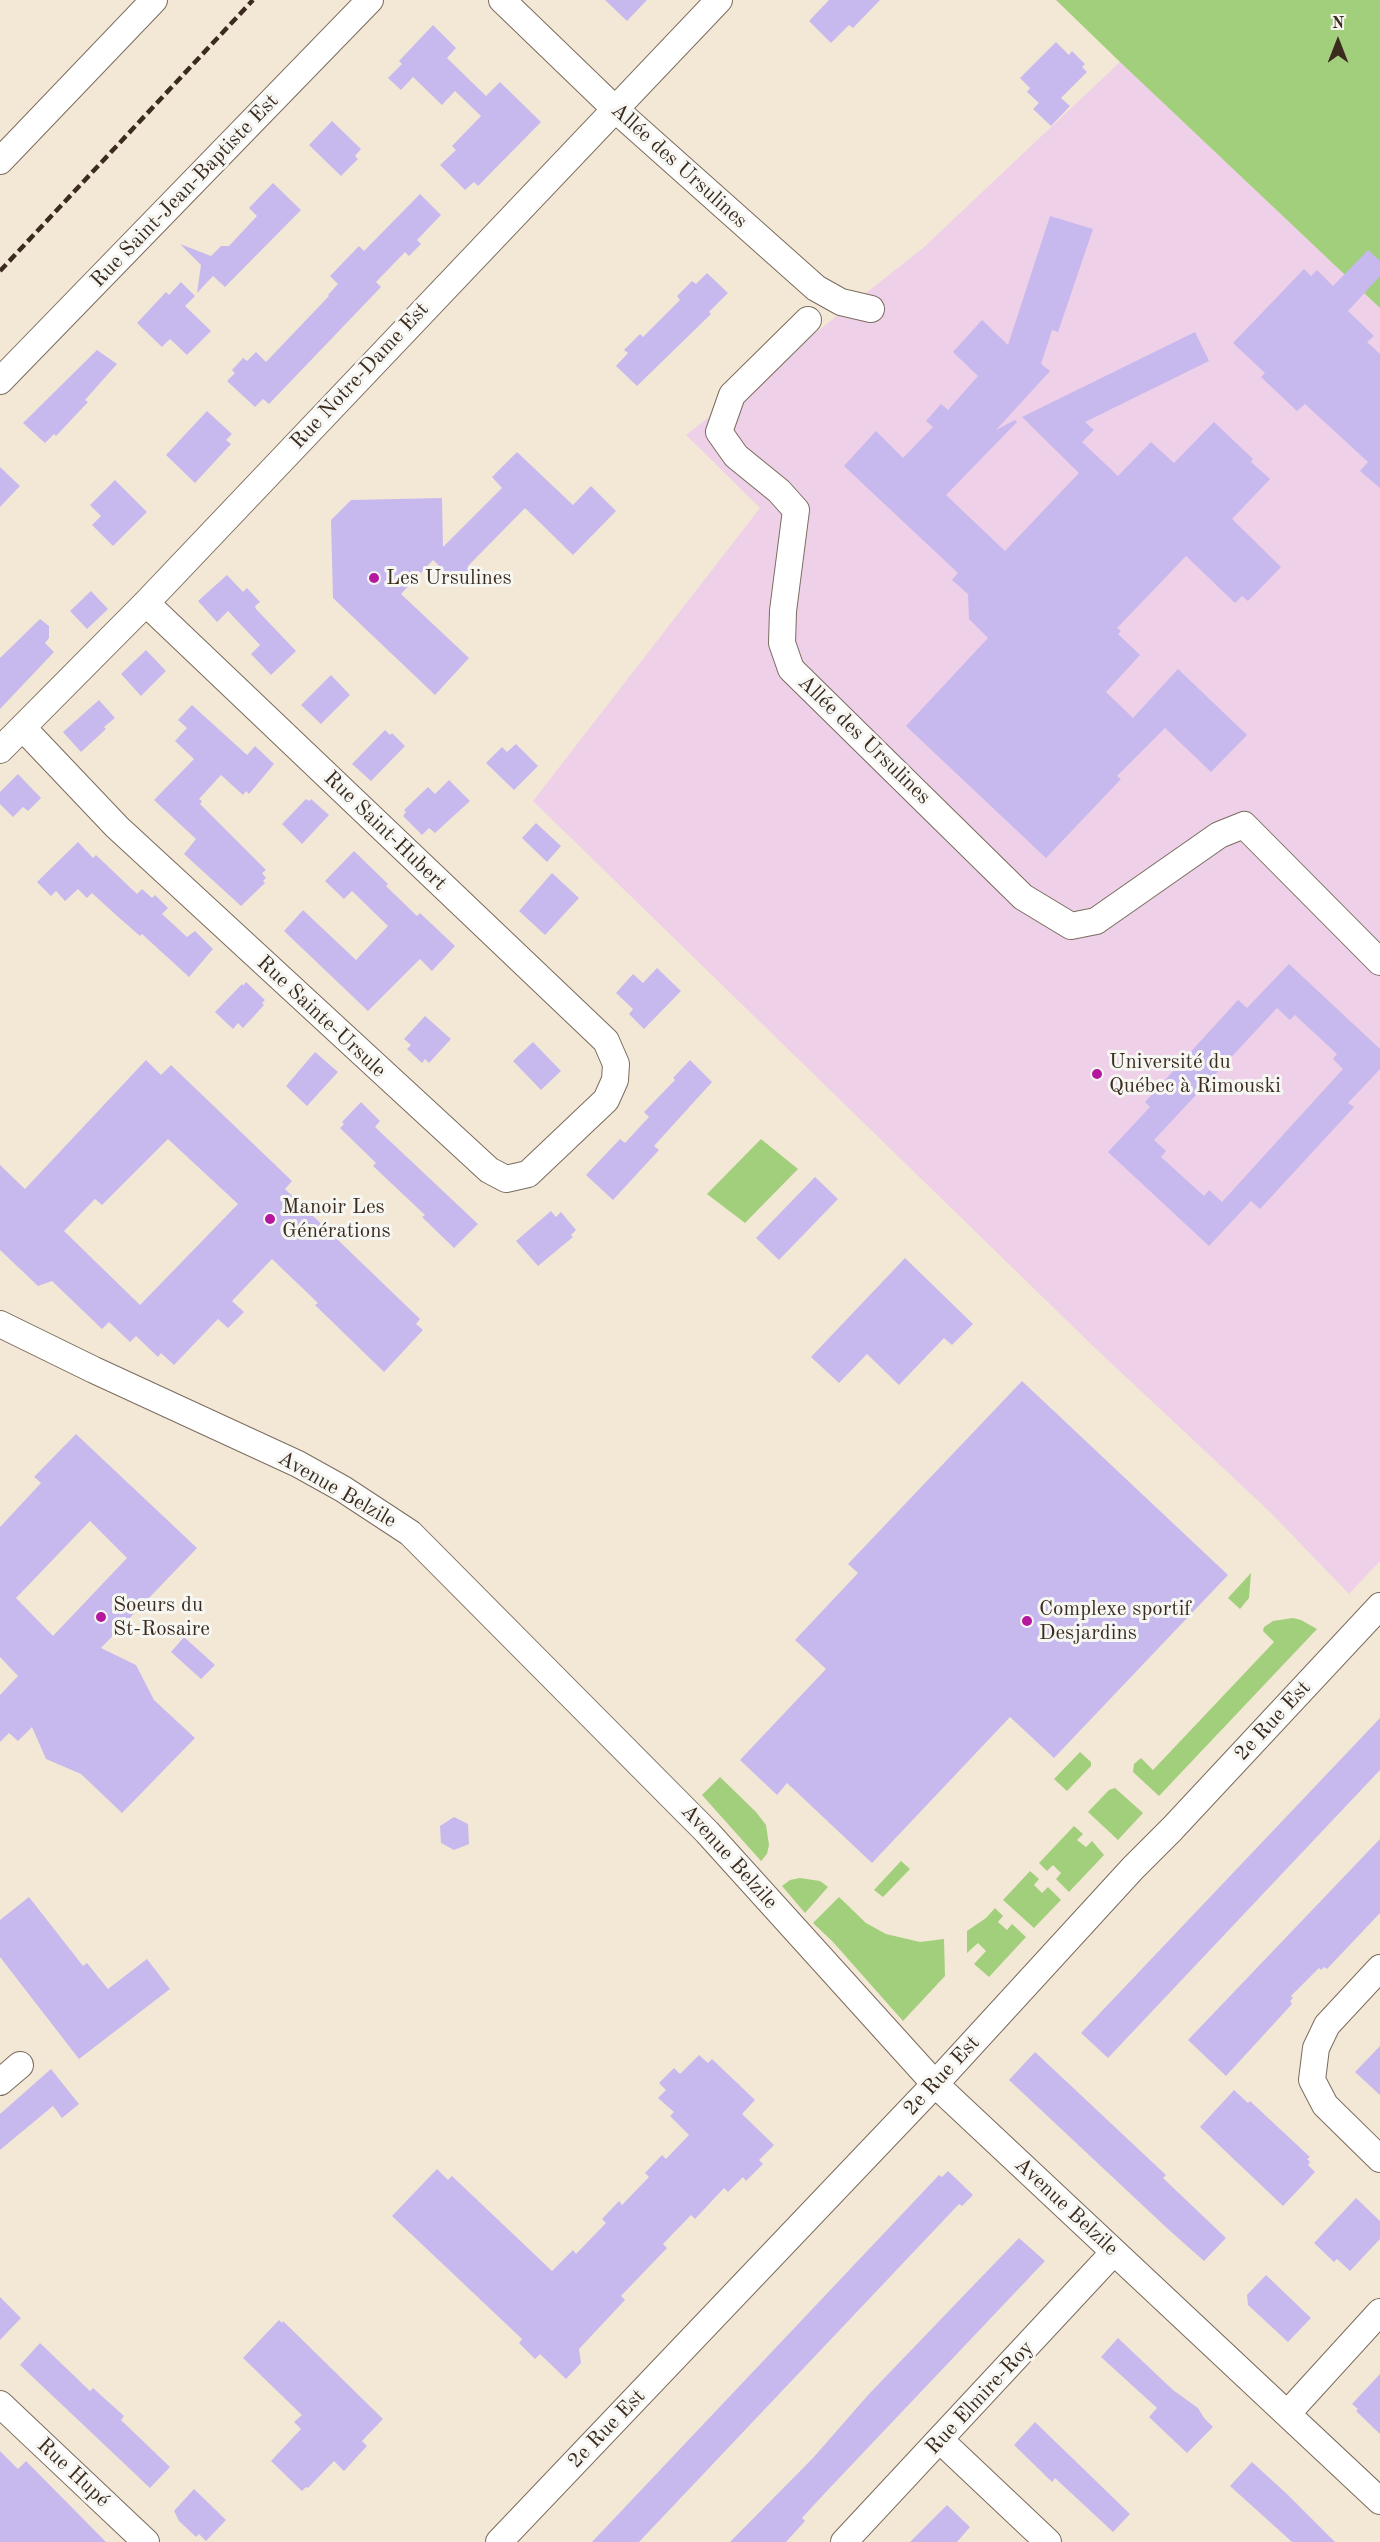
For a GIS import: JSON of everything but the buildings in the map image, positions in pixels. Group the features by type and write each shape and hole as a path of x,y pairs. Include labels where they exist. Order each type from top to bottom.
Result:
{"street":[{"path":"0,161 154,0"},
{"name":"Rue Saint-Jean-Baptiste Est","path":"0,381 370,0"},
{"name":"Allée des Ursulines","path":"502,0 615,109 816,288 841,302 871,309"},
{"name":"Rue Notre-Dame Est","path":"0,750 146,603 718,0"},
{"name":"Allée des Ursulines","path":"808,320 732,395 719,432 736,456 779,491 796,510 783,611 782,643 791,669 1023,897 1071,926 1096,921 1220,835 1244,825 1380,962"},
{"name":"Rue Saint-Hubert","path":"146,603 606,1041 616,1064"},
{"name":"Rue Sainte-Ursule","path":"23,728 117,827 489,1170 507,1179 528,1174 606,1100 615,1080 616,1064"},
{"name":"Avenue Belzile","path":"0,1324 298,1464 343,1489 410,1533 707,1832 935,2084 1380,2501"},
{"name":"2e Rue Est","path":"500,2542 935,2084 1133,1868 1180,1821 1380,1606"},
{"path":"1380,1968 1327,2025 1316,2048 1312,2080 1325,2105 1380,2159"},
{"path":"0,2082 20,2065"},
{"name":"Rue Elmire-Roy","path":"844,2542 1114,2252"},
{"path":"1287,2414 1380,2312"},
{"name":"Rue Hupé","path":"0,2404 146,2542"},
{"path":"940,2440 1048,2542"}],"shaded area":[{"name":"Université du Québec à Rimouski","path":"1120,62 1380,308 1380,1561 1349,1594 1270,1512 1095,1348 533,801 760,508 686,435 923,248"}],"green space":[{"path":"1056,0 1380,0 1380,308 1120,62"},
{"path":"761,1139 798,1169 745,1223 707,1194"},
{"path":"1251,1573 1249,1598 1240,1609 1228,1598"},
{"path":"1293,1618 1317,1629 1159,1796 1133,1772 1134,1764 1141,1758 1153,1770 1274,1642 1263,1631 1264,1627 1273,1621"},
{"path":"1080,1752 1091,1762 1091,1766 1067,1791 1054,1779"},
{"path":"720,1777 766,1825 769,1845 767,1854 761,1861 702,1795"},
{"path":"1115,1788 1143,1813 1118,1840 1088,1812 1109,1790"},
{"path":"1074,1826 1083,1834 1077,1840 1086,1847 1092,1841 1104,1855 1069,1892 1056,1879 1061,1873 1053,1865 1047,1871 1039,1863"},
{"path":"901,1861 910,1869 883,1897 874,1890"},
{"path":"1030,1871 1039,1879 1034,1885 1042,1893 1048,1887 1061,1900 1034,1928 1003,1900"},
{"path":"800,1878 820,1881 828,1887 805,1913 782,1886 790,1880"},
{"path":"839,1897 866,1923 886,1934 920,1942 944,1939 945,1976 903,2021 833,1942 813,1923"},
{"path":"995,1908 1003,1916 998,1922 1007,1930 1012,1924 1026,1937 989,1977 974,1964 986,1951 978,1943 967,1953 967,1931 986,1918"}],"railway":[{"path":"0,271 253,0"}],"place":[{"name":"Les Ursulines","path":"374,578"},
{"name":"Université du Québec à Rimouski","path":"1097,1074"},
{"name":"Manoir Les Générations","path":"270,1219"},
{"name":"Soeurs du St-Rosaire","path":"101,1617"},
{"name":"Complexe sportif Desjardins","path":"1027,1621"}]}
